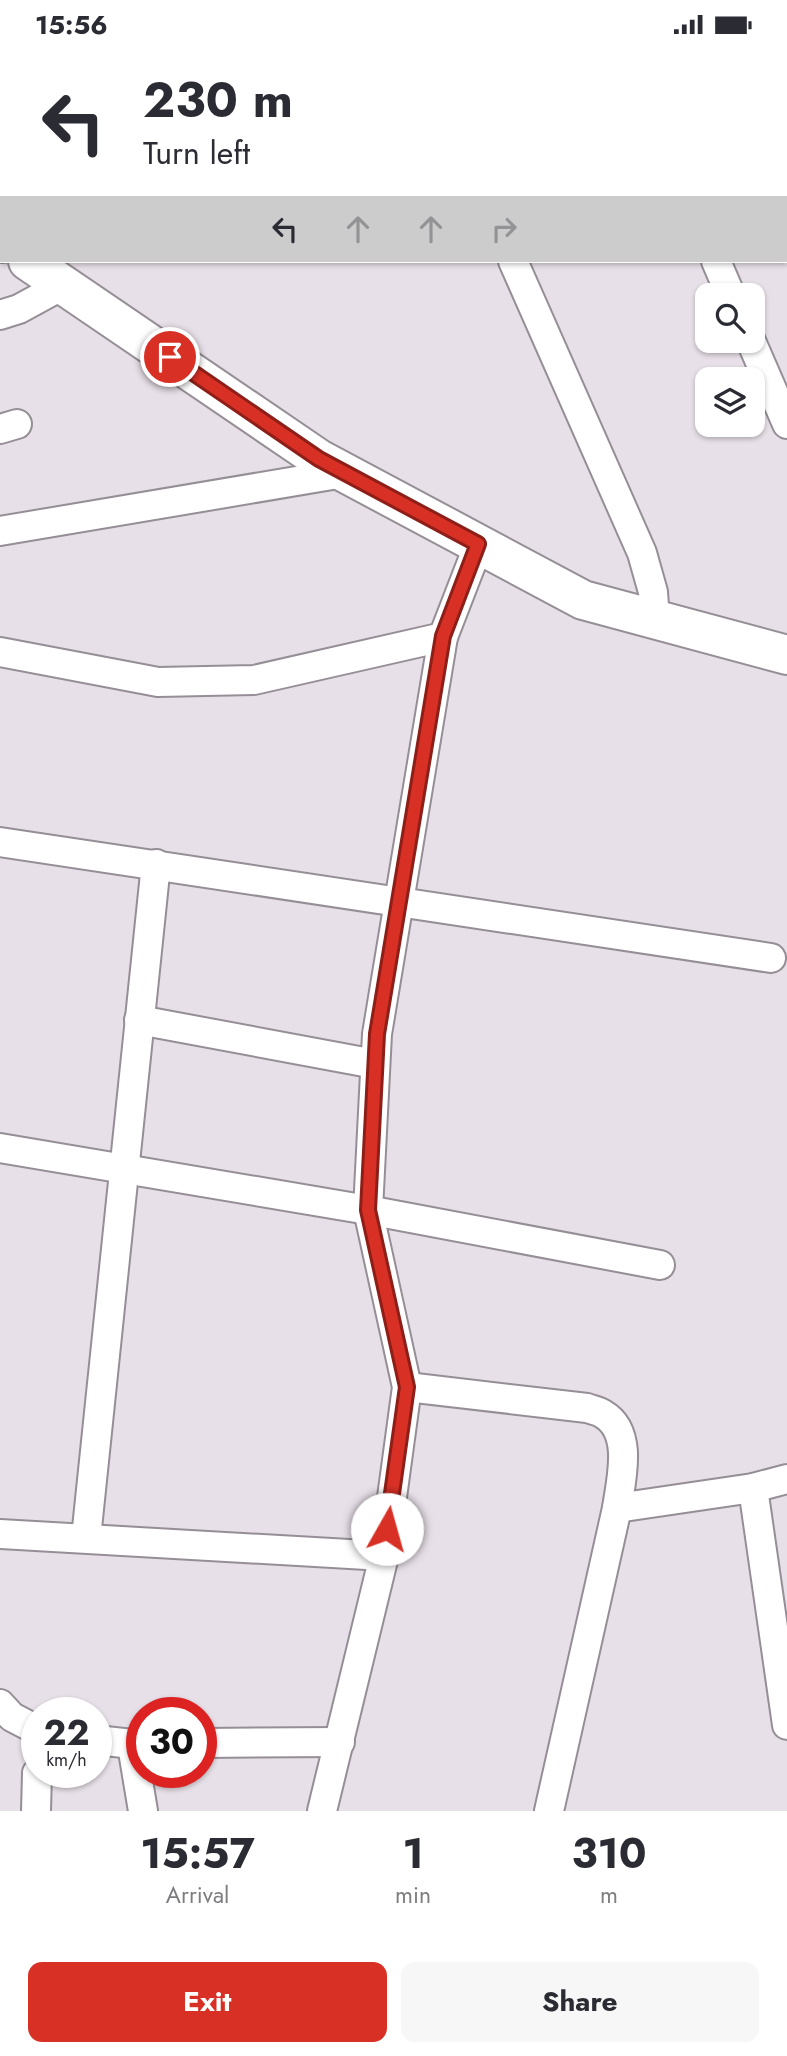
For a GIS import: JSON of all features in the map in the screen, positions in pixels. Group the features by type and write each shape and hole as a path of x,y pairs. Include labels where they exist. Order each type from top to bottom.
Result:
{"street":[{"path":"31,263 319,459 583,600 787,655"},
{"path":"514,263 642,553 653,592 655,619"},
{"path":"717,263 725,283"},
{"path":"0,315 19,309 63,285"},
{"path":"756,353 787,424"},
{"path":"0,531 344,473"},
{"path":"322,1811 384,1556 407,1387 368,1210 377,1034 443,636 478,544"},
{"path":"0,652 158,682 254,680 443,636"},
{"path":"0,842 771,958"},
{"path":"86,1538 156,865"},
{"path":"139,1020 375,1064"},
{"path":"0,1148 368,1210 660,1265"},
{"path":"407,1387 587,1408 605,1415 619,1432 624,1461 617,1508 549,1811"},
{"path":"617,1508 753,1488 787,1479"},
{"path":"753,1488 787,1725"},
{"path":"0,1534 384,1556"},
{"path":"0,1704 12,1717 21,1722"},
{"path":"217,1743 340,1742"},
{"path":"36,1811 37,1788"},
{"path":"141,1788 143,1811"}],"route":[{"path":"170,357 319,459 478,544 443,636 377,1034 368,1210 407,1387 387,1529"}]}
